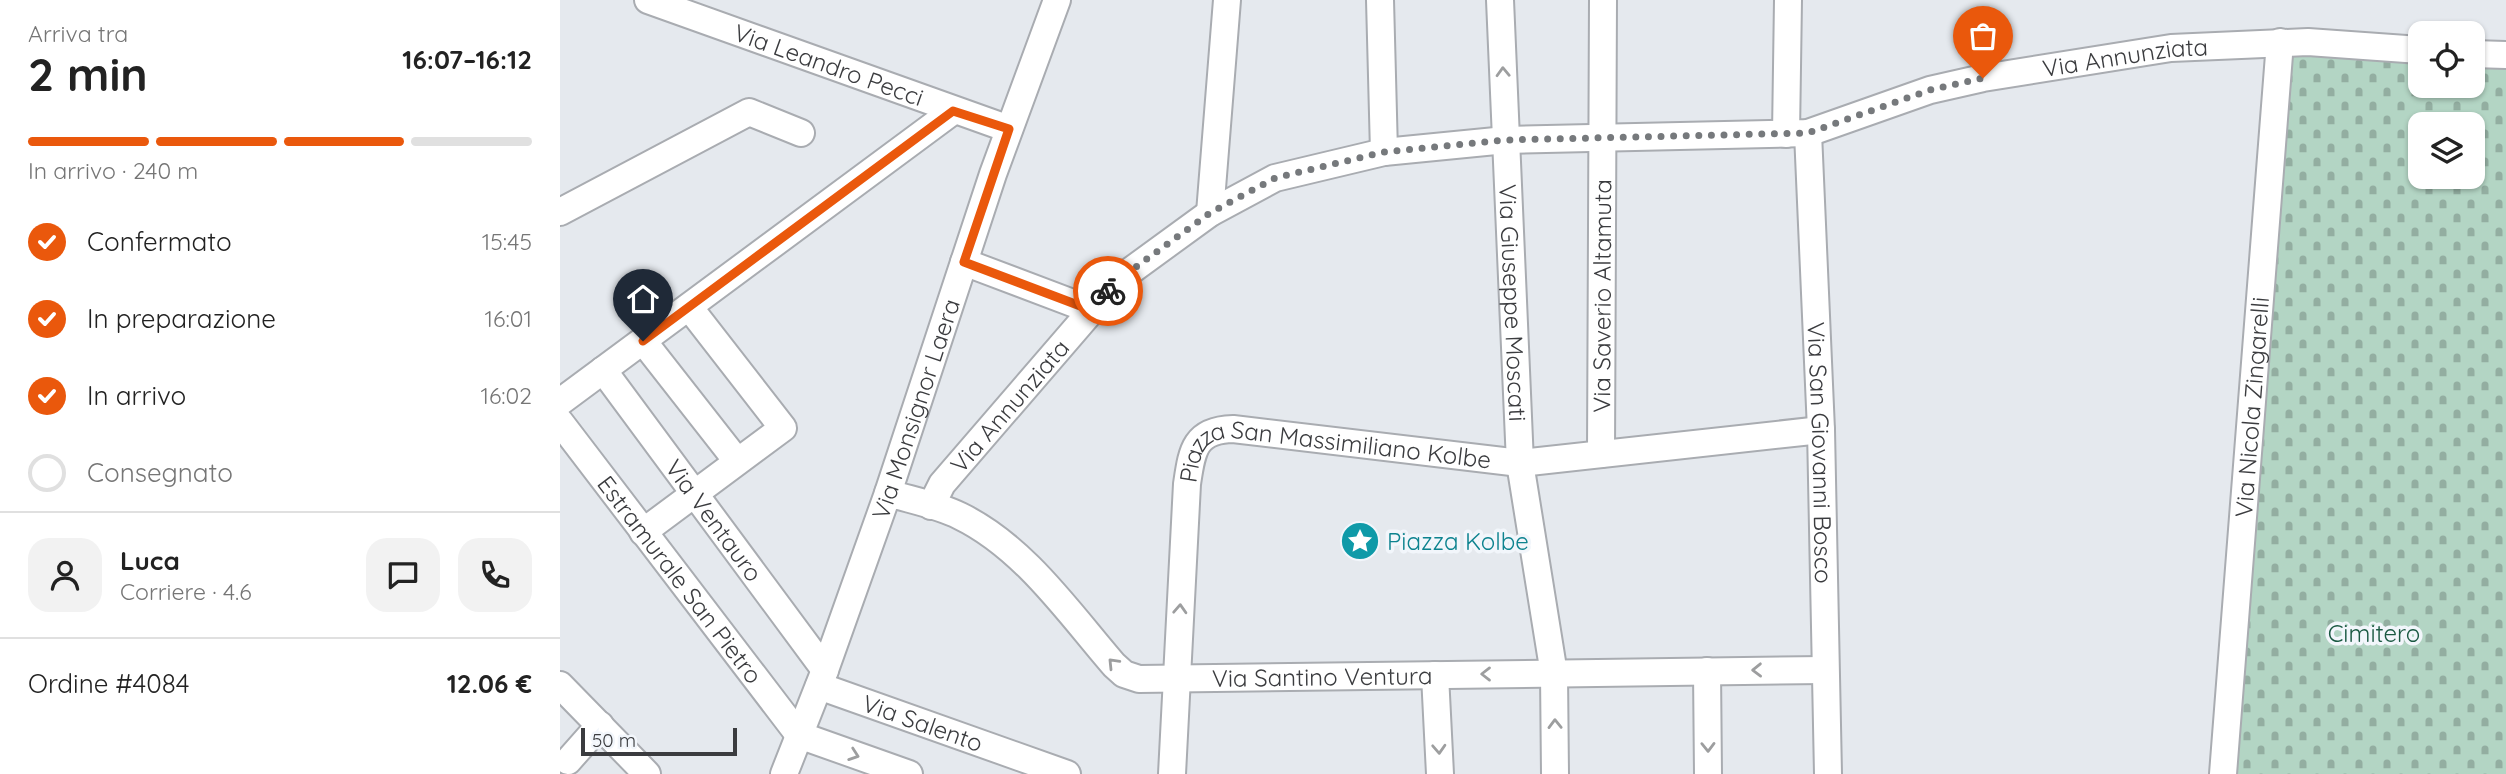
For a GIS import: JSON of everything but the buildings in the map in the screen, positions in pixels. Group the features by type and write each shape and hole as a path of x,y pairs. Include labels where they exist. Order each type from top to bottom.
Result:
{"street":[{"name":"Via Leandro Pecci","path":"648,0 1009,129"},
{"name":"Via Monsignor Laera","path":"784,774 822,678 888,492 1009,129 1057,0"},
{"path":"1210,213 1227,0"},
{"path":"1380,0 1384,152"},
{"name":"Via Giuseppe Moscati","path":"1500,0 1520,463 1554,674 1555,774"},
{"name":"Via Saverio Altamuta","path":"1601,454 1603,0"},
{"name":"Via San Giovanni Bosco","path":"1788,0 1821,430 1828,774"},
{"name":"Via Annunziata","path":"931,506 942,484 1118,280 1210,213 1275,178 1384,152 1506,140 1797,134 1930,90 1983,78 2171,47 2280,42 2343,43 2408,49"},
{"name":"Via Nicola Zingarelli","path":"2223,774 2280,42"},
{"path":"2485,54 2506,55"},
{"path":"560,402 953,111"},
{"path":"560,212 749,112 801,133"},
{"path":"964,262 1091,310"},
{"path":"643,532 783,428 689,307"},
{"path":"643,341 737,461"},
{"name":"Via Ventauro","path":"603,370 694,493 822,678"},
{"name":"Estramurale San Pietro","path":"560,422 799,735"},
{"name":"Piazza San Massimiliano Kolbe","path":"1176,677 1187,484 1192,454 1202,437 1217,429 1233,429 1520,463"},
{"path":"1520,463 1821,430"},
{"name":"Via Santino Ventura","path":"888,492 975,524 1007,549 1048,588 1124,674 1139,679 1825,670"},
{"path":"1707,671 1708,774"},
{"path":"1435,675 1440,774"},
{"path":"1172,774 1176,677"},
{"name":"Via Salento","path":"822,678 1049,772"},
{"path":"560,685 647,774"},
{"path":"570,762 600,725"},
{"path":"799,735 909,774"}],"green space":[{"name":"Cimitero","path":"2286,51 2408,59 2408,98 2485,98 2485,65 2506,66 2506,774 2231,774"}],"way so far":[{"path":"1108,291 1118,280 1210,213 1275,178 1384,152 1506,140 1808,133 1930,90 1983,78"}],"place":[{"name":"Piazza Kolbe","path":"1360,541"}],"route":[{"path":"643,341 953,111 1009,129 964,262 1091,310 1108,291"}]}
